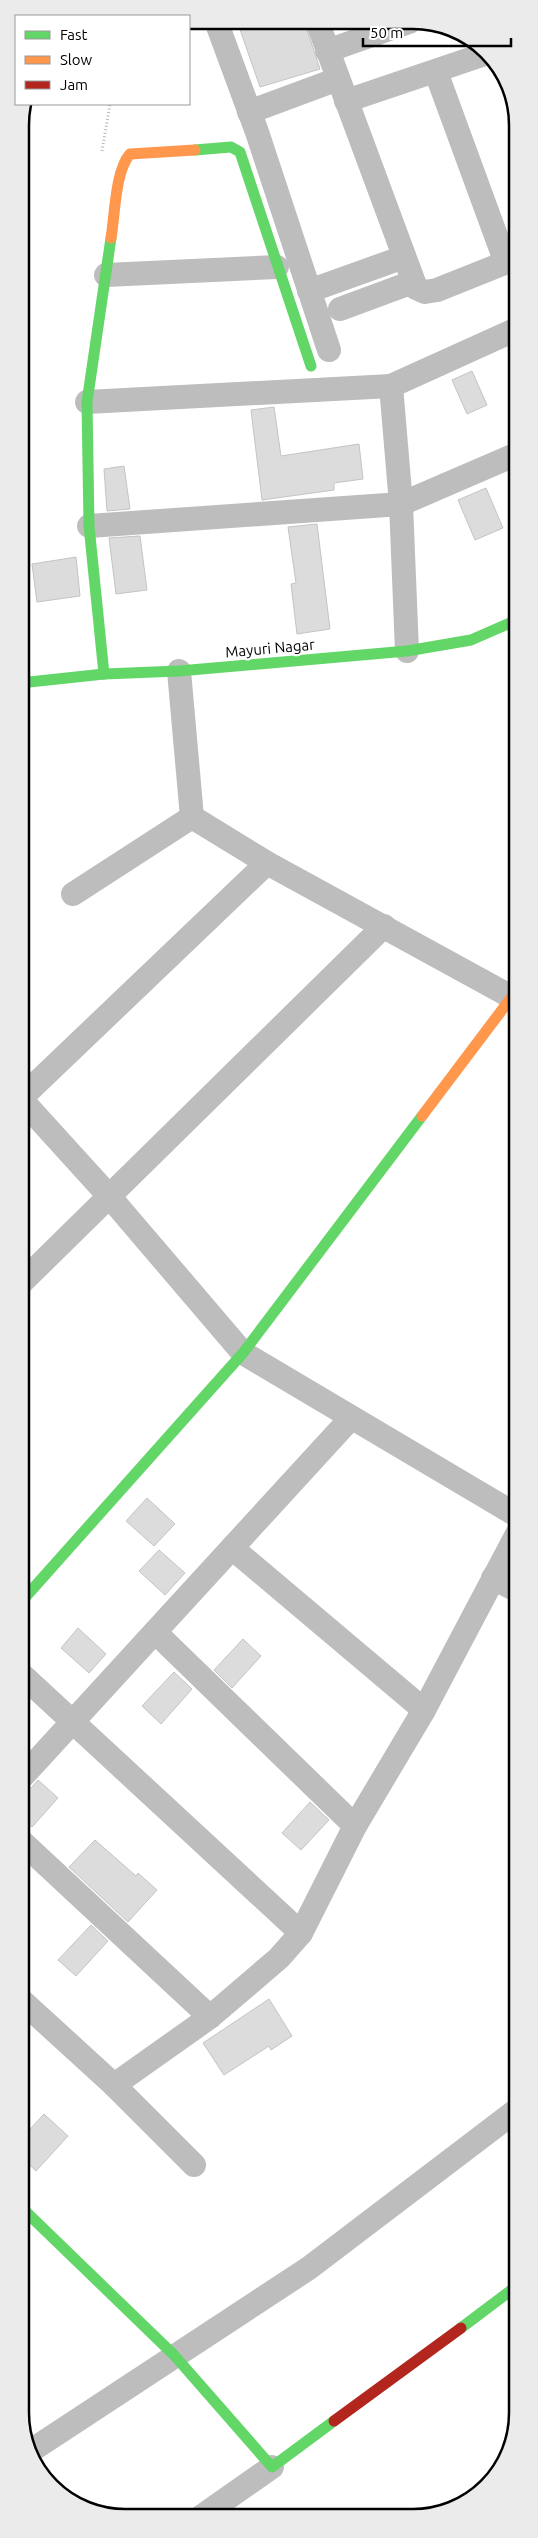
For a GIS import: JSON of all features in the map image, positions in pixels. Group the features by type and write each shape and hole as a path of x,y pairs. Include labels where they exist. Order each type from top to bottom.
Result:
{"street":[{"path":"219,29 249,112 329,350"},
{"path":"320,29 416,288 425,292 431,291 509,261"},
{"path":"327,51 390,29"},
{"path":"346,101 480,56"},
{"path":"436,72 509,253"},
{"path":"249,112 338,80"},
{"path":"104,674 89,526 87,402 121,173 124,161 130,154 230,147 240,152 311,366"},
{"path":"309,291 404,257"},
{"path":"106,275 277,267"},
{"path":"340,309 413,282"},
{"path":"87,402 392,386 509,333"},
{"path":"392,386 401,504 407,651"},
{"path":"89,526 401,504 509,457"},
{"name":"Mayuri Nagar","path":"29,682 104,674 179,671 407,651 471,640 509,623"},
{"path":"179,671 192,817"},
{"path":"192,817 267,864 509,993"},
{"path":"73,894 192,817"},
{"path":"29,1090 267,864"},
{"path":"29,1274 384,926"},
{"path":"29,1593 243,1353 509,1004"},
{"path":"29,1107 109,1196 243,1353 509,1511"},
{"path":"29,1769 350,1418"},
{"path":"232,1548 424,1710"},
{"path":"114,2084 210,2017 279,1958 302,1933 355,1826 424,1710 509,1549"},
{"path":"493,1578 509,1586"},
{"path":"155,1632 355,1826"},
{"path":"29,1682 302,1933"},
{"path":"29,1848 210,2017"},
{"path":"29,2007 114,2084 194,2165"},
{"path":"35,2448 309,2268 509,2116"},
{"path":"29,2215 174,2355 272,2467"},
{"path":"212,2509 509,2296"}],"building":[{"path":"240,29 307,29 320,69 260,87"},
{"path":"472,371 487,405 467,414 452,380"},
{"path":"274,407 281,456 359,444 363,479 334,483 334,490 262,500 251,410"},
{"path":"124,466 130,509 107,511 104,469"},
{"path":"486,488 503,528 475,540 458,500"},
{"path":"317,524 330,629 297,634 291,584 296,583 288,527"},
{"path":"140,536 147,590 116,594 109,538"},
{"path":"76,557 80,596 37,602 32,564"},
{"path":"147,1498 175,1524 154,1546 126,1521"},
{"path":"159,1550 185,1573 165,1595 139,1571"},
{"path":"78,1628 106,1654 89,1673 61,1648"},
{"path":"243,1639 261,1656 232,1688 214,1670"},
{"path":"174,1672 192,1689 161,1724 142,1706"},
{"path":"38,1780 58,1798 32,1827 29,1824 29,1789"},
{"path":"310,1802 329,1820 301,1850 282,1833"},
{"path":"95,1840 136,1876 138,1873 157,1890 128,1922 69,1867"},
{"path":"91,1925 108,1941 76,1976 58,1960"},
{"path":"269,1999 292,2036 271,2050 269,2046 224,2075 203,2043"},
{"path":"44,2114 68,2136 36,2171 29,2164 29,2130"}],"traffic: fast":[{"path":"195,150 231,147 240,152 311,366"},
{"path":"104,674 89,526 87,402 111,238"},
{"path":"29,682 104,674 179,671 407,651 471,640 509,623"},
{"path":"29,1593 243,1353 422,1116"},
{"path":"29,2215 174,2355 272,2467 334,2421"},
{"path":"461,2328 509,2292"}],"traffic: slow":[{"path":"111,238 118,182 121,171 130,154 195,150"},
{"path":"422,1116 509,1001"}],"traffic: jam":[{"path":"334,2421 461,2328"}]}
